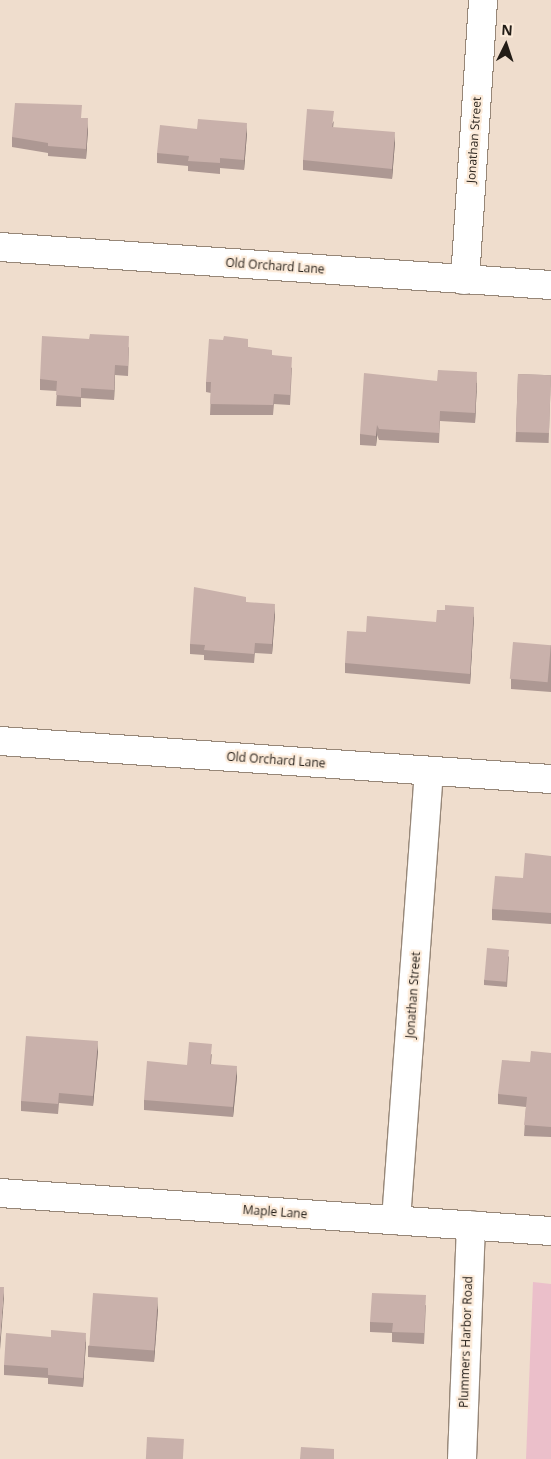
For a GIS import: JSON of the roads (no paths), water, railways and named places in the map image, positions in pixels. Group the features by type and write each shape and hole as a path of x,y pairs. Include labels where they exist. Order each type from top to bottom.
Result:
{"street":[{"name":"Jonathan Street","path":"465,280 483,0"},
{"name":"Old Orchard Lane","path":"0,247 551,285"},
{"name":"Old Orchard Lane","path":"0,741 551,779"},
{"name":"Jonathan Street","path":"396,1220 429,770"},
{"name":"Maple Lane","path":"0,1193 551,1230"},
{"name":"Plummers Harbor Road","path":"462,1459 471,1225"}]}
